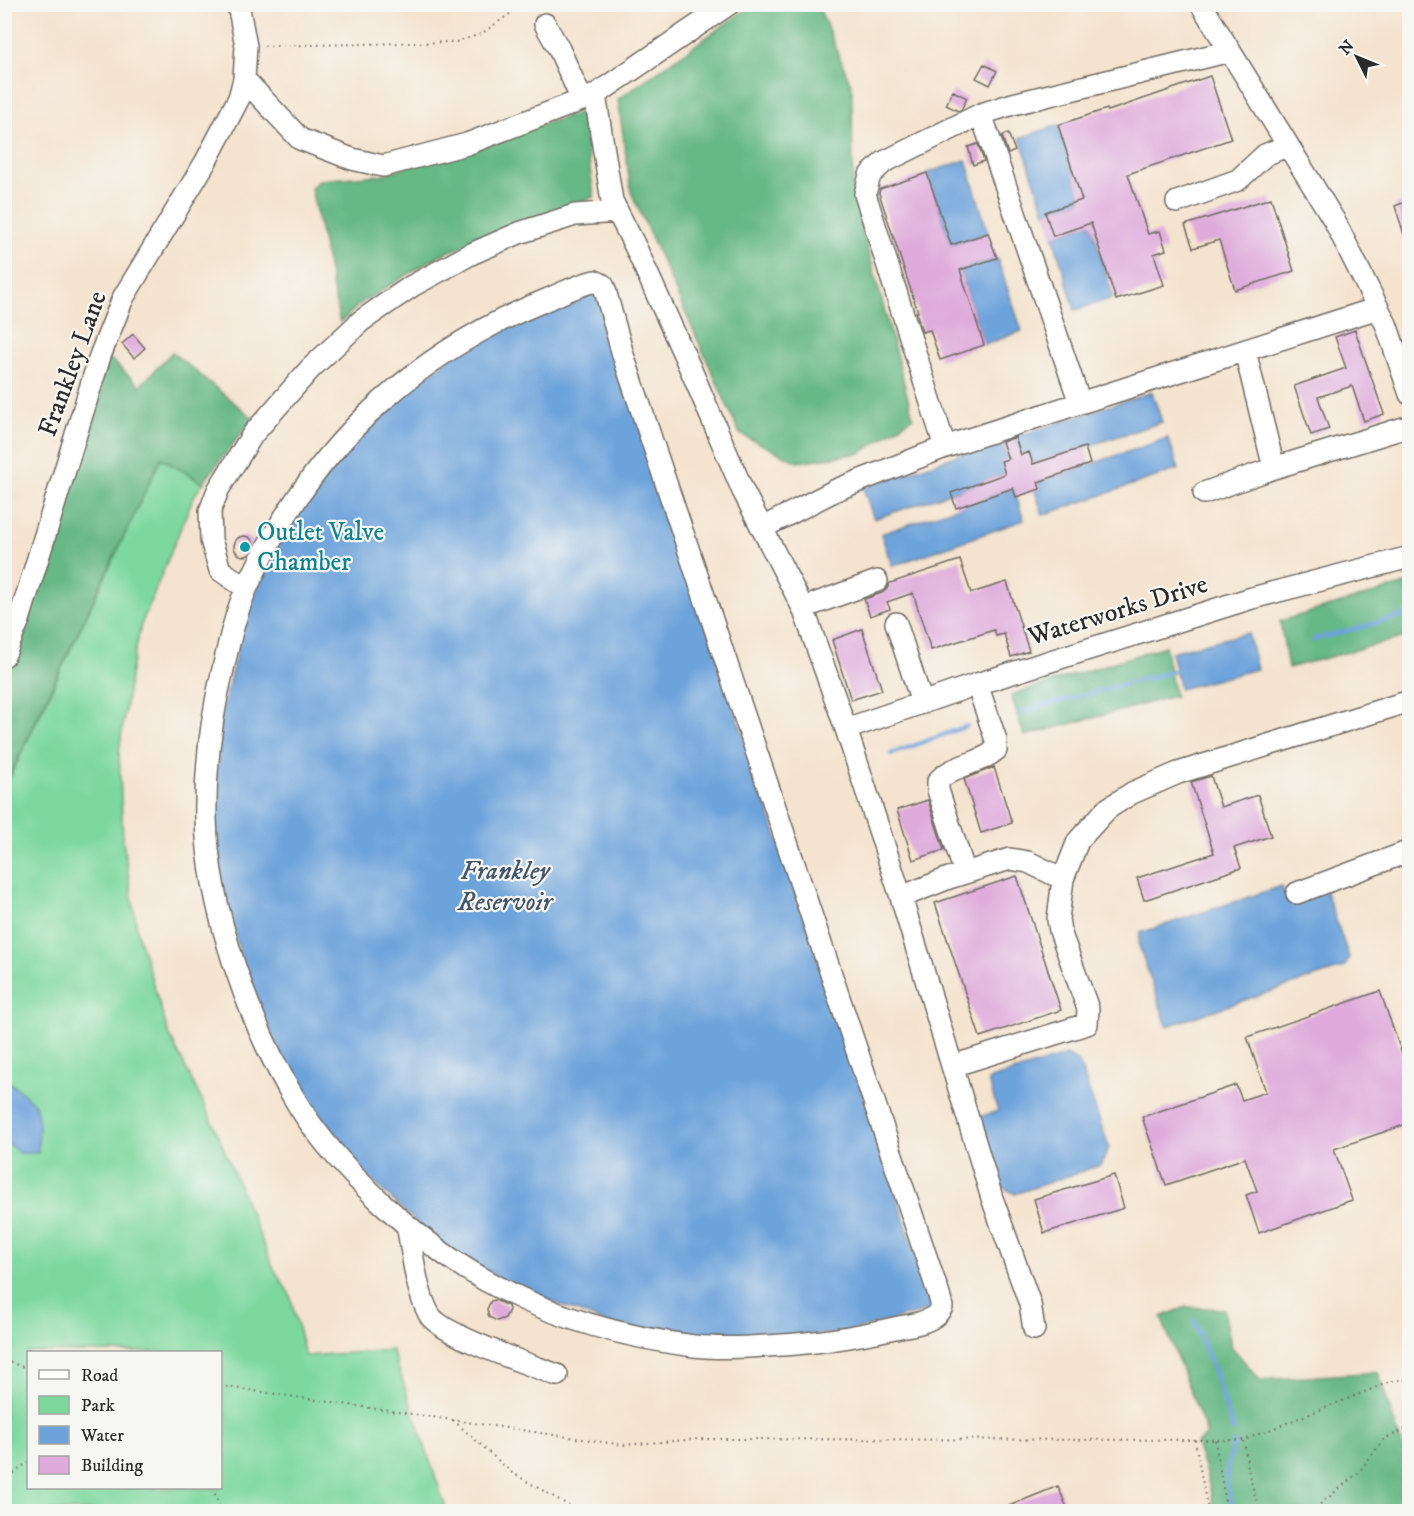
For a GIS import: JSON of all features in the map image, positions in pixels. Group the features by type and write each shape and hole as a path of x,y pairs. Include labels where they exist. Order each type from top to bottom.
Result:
{"street":[{"name":"Frankley Lane","path":"4,656 19,620 99,356 123,298 205,164 239,98 244,80 246,46 238,4"},
{"path":"244,80 300,139 352,159 383,166 467,144 589,97 729,4"},
{"path":"1201,4 1334,220 1386,324 1410,394"},
{"path":"545,24 589,97 612,201 691,370 742,491 803,608 846,729 901,897 992,1198 1030,1304 1034,1329"},
{"path":"945,447 865,194 870,175 884,162 981,114 1013,104 1230,51"},
{"path":"981,114 1080,403"},
{"path":"1178,202 1238,180 1265,155 1288,145"},
{"path":"246,588 220,570 211,540 210,511 218,490 253,434 310,369 370,316 412,286 471,254 519,234 575,215 617,212"},
{"path":"595,281 603,285 631,378 939,1295 942,1307 933,1317 922,1322 849,1338 814,1343 736,1347 698,1346 619,1333 523,1299 488,1282 430,1244 365,1188 301,1110 272,1058 248,1005 224,932 215,895 206,820 208,758 215,701 226,652 246,588 283,519 309,480 366,415 407,379 453,346 500,320 585,283 595,281"},
{"path":"762,528 836,490 945,447 1378,308"},
{"path":"1245,351 1274,468"},
{"path":"1204,493 1274,468 1410,426"},
{"name":"Waterworks Drive","path":"846,729 977,684 1251,598 1410,557"},
{"path":"803,608 877,581"},
{"path":"896,623 922,703"},
{"path":"965,873 938,790 938,781 948,772 976,762 996,750 996,740 977,684"},
{"path":"952,1066 1087,1024 1088,1009 1060,931 1058,919 1062,879 1078,841 1107,809 1132,793 1178,773 1410,701"},
{"path":"1297,893 1410,850"},
{"path":"901,897 1010,859 1029,862 1062,879"},
{"path":"407,1225 422,1297 430,1317 453,1334 557,1375"}],"path":[{"path":"246,46 456,42 481,34 524,4"},
{"path":"4,1363 27,1368"},
{"path":"222,1386 623,1445 700,1439 1244,1440 1392,1381 1410,1379"},
{"path":"453,1420 512,1472 580,1512"},
{"path":"1311,1512 1358,1473 1384,1439 1410,1427"},
{"path":"1195,1440 1208,1512"},
{"path":"1215,1440 1227,1512"},
{"path":"1244,1440 1249,1474 1260,1512"},
{"path":"4,1481 27,1463"},
{"path":"213,1489 221,1512"}],"green space":[{"path":"754,4 818,5 852,87 853,193 913,417 861,453 798,462 740,434 631,192 618,99"},
{"path":"582,112 594,197 440,255 361,303 340,323 311,188 319,180 380,175"},
{"path":"172,352 253,418 203,483 161,458 6,784 5,667 24,624 107,356 140,386"},
{"path":"161,458 203,483 193,498 141,625 131,670 119,752 123,841 138,935 168,1032 213,1123 273,1267 290,1295 305,1356 392,1350 447,1511 5,1511 4,783 7,784"},
{"path":"1409,583 1409,636 1288,668 1280,621"},
{"path":"1165,646 1175,696 1024,736 1011,695"},
{"path":"1186,1307 1224,1309 1231,1346 1260,1380 1378,1372 1409,1467 1409,1511 1215,1511 1196,1444 1207,1434 1161,1317"}],"water":[{"path":"1058,125 1082,200 1045,212 1020,138"},
{"path":"966,160 988,233 951,245 927,173"},
{"path":"1091,223 1113,298 1075,310 1053,236"},
{"path":"997,258 1022,331 984,345 960,270"},
{"name":"Frankley Reservoir","path":"595,289 934,1309 843,1333 712,1341 609,1324 508,1284 431,1236 345,1155 290,1075 248,981 223,893 214,813 220,718 248,608 275,550 310,493 375,417 463,348"},
{"path":"1152,392 1162,422 1033,464 1029,452 1021,455 1015,437"},
{"path":"1168,438 1179,469 1043,515 1035,491 1040,489 1038,482"},
{"path":"1002,440 1008,459 1005,474 874,519 863,488"},
{"path":"1013,488 1024,520 892,566 881,534"},
{"path":"1248,633 1257,669 1180,689 1171,652"},
{"path":"1282,886 1286,901 1325,889 1349,957 1345,967 1167,1026 1139,946 1140,933"},
{"path":"1066,1055 1079,1062 1109,1147 1101,1165 1015,1194 999,1185 976,1118 998,1111 988,1080"},
{"path":"5,1078 35,1104 39,1123 38,1153 19,1153 5,1141"}],"building":[{"path":"984,64 997,71 990,85 976,78"},
{"path":"1210,76 1231,139 1128,174 1148,234 1160,231 1166,250 1154,254 1164,285 1116,300 1091,223 1053,236 1045,212 1082,200 1058,125 1107,109 1108,111"},
{"path":"953,91 967,98 961,110 958,111 946,105"},
{"path":"1008,133 1015,151 1008,154 1002,136"},
{"path":"978,144 984,161 973,165 968,147"},
{"path":"927,173 951,245 988,233 997,258 960,270 984,345 940,360 930,330 922,332 916,312 918,312 879,193 880,189"},
{"path":"1271,198 1294,271 1235,290 1219,240 1193,248 1185,225"},
{"path":"1410,200 1410,244 1407,244 1395,206"},
{"path":"1355,330 1384,414 1364,421 1352,386 1318,397 1329,429 1311,435 1294,386 1346,368 1335,337"},
{"path":"133,334 145,348 134,358 122,344"},
{"path":"1015,437 1021,455 1029,452 1033,464 1085,447 1090,464 1038,482 1040,489 1016,497 1013,488 956,508 951,493 1005,474 1001,461 1008,459 1002,442"},
{"name":"Outlet Valve Chamber","path":"244,536 251,539 254,546 251,553 244,556 237,553 234,546 237,539"},
{"path":"960,560 971,593 1007,582 1029,651 1011,657 1004,634 996,636 994,630 931,650 913,593 887,602 890,609 870,616 864,599 882,593 890,583"},
{"path":"862,629 882,690 851,700 832,640"},
{"path":"994,767 1012,823 981,833 964,779"},
{"path":"1211,776 1221,807 1258,795 1271,836 1234,848 1241,868 1144,900 1137,878 1214,853 1191,782"},
{"path":"928,800 944,850 913,860 897,810"},
{"path":"1017,876 1061,1010 980,1037 935,903"},
{"path":"1380,991 1410,1077 1410,1123 1334,1149 1352,1200 1259,1233 1246,1195 1257,1191 1245,1158 1166,1185 1142,1117 1236,1085 1242,1100 1266,1092 1247,1037"},
{"path":"1114,1175 1124,1208 1044,1233 1034,1199"},
{"path":"495,1300 508,1306 509,1310 505,1318 497,1321 489,1317 487,1309 491,1301"},
{"path":"1058,1486 1067,1508 1057,1512 994,1512"}],"waterway":[{"path":"1313,640 1410,614"},
{"path":"1020,712 1175,671"},
{"path":"891,754 967,726"},
{"path":"1194,1321 1212,1365 1233,1430"},
{"path":"1234,1443 1228,1462 1227,1484 1235,1512"}],"place":[{"name":"Outlet Valve Chamber","path":"245,547"}]}
